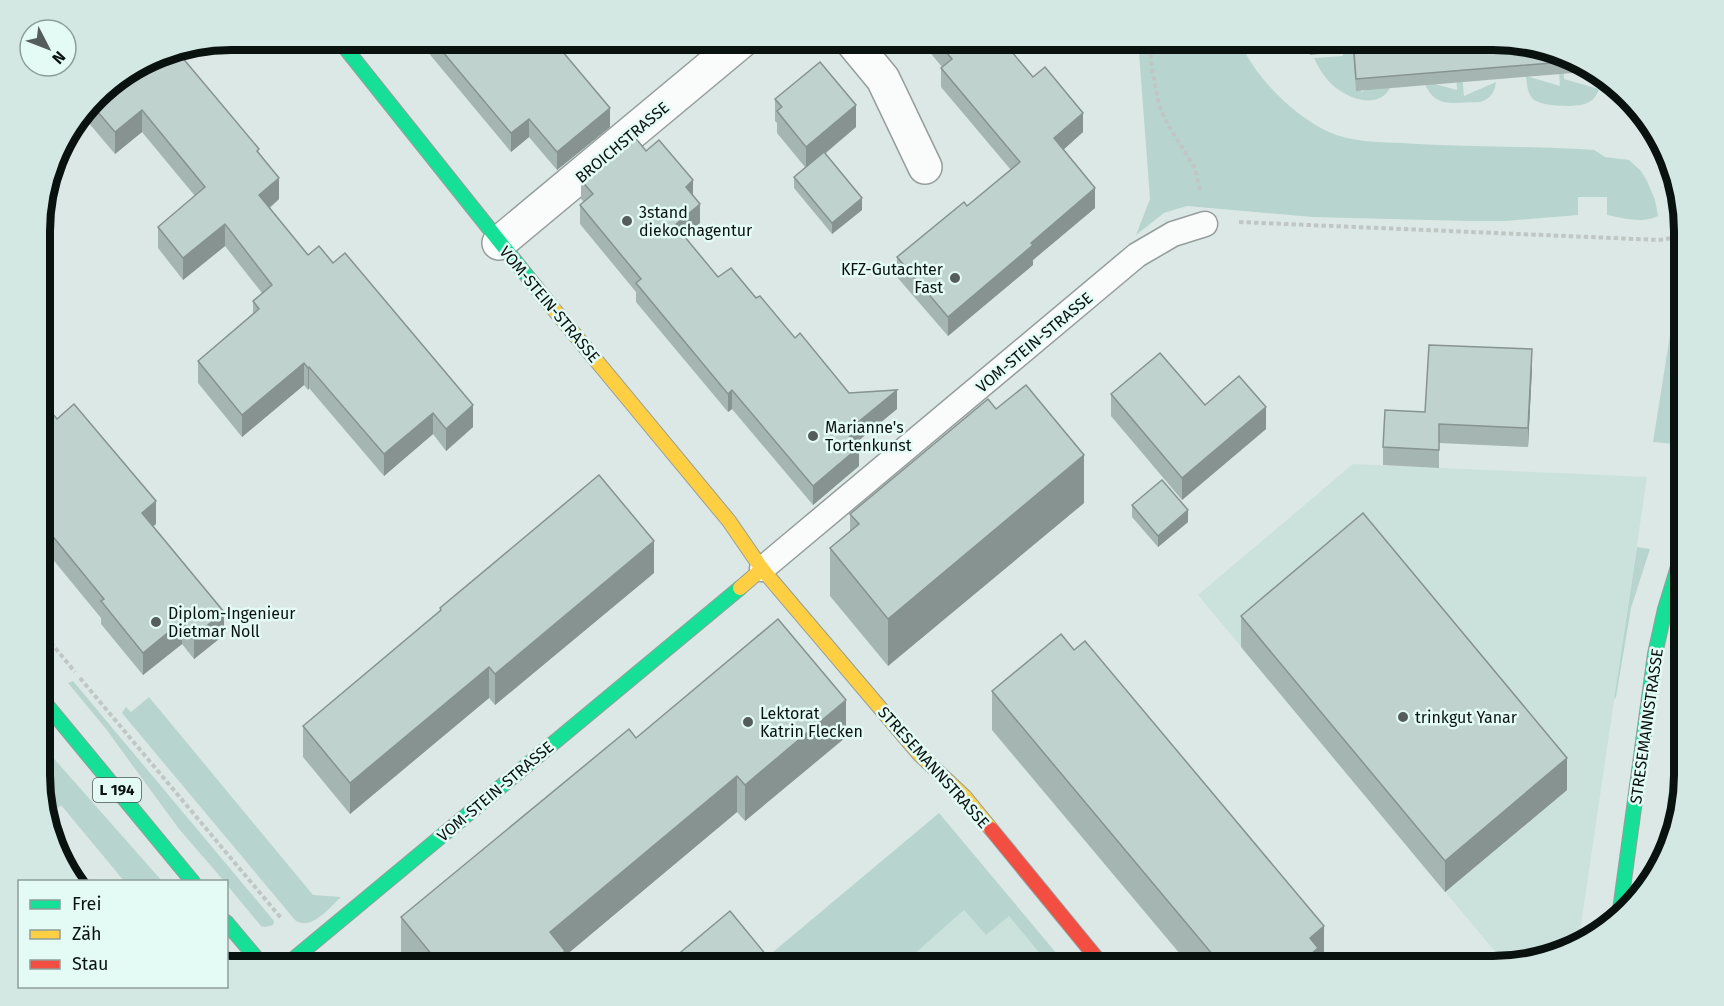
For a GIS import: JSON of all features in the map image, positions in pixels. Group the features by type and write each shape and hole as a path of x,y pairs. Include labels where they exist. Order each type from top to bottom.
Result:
{"street":[{"name":"VOM-STEIN-STRASSE","path":"296,957 762,569 729,521 499,243 347,50"},
{"name":"BROICHSTRASSE","path":"499,243 731,50"},
{"path":"859,50 883,79 925,167"},
{"name":"STRESEMANNSTRASSE","path":"762,569 920,755 964,796 1095,956"},
{"name":"STRESEMANNSTRASSE","path":"1621,903 1655,654 1674,579"},
{"name":"L 194","path":"50,709 191,880"},
{"path":"228,924 256,957"}],"lane":[{"name":"VOM-STEIN-STRASSE","path":"762,569 1137,255 1173,234 1205,224"}],"path":[{"path":"1150,50 1159,105 1168,125 1195,168 1205,224 1227,222 1659,240 1674,238"},
{"path":"50,642 306,948"}],"shaded area":[{"path":"1139,50 1244,50 1264,80 1288,105 1315,125 1329,132 1355,140 1374,142 1594,150 1605,157 1629,160 1641,171 1655,200 1658,216 1639,220 1607,215 1607,197 1578,197 1578,215 1505,221 1312,217 1187,206 1164,213 1136,235 1150,199"},
{"path":"1343,50 1358,50 1361,92 1393,79 1390,89 1378,99 1361,100 1336,88 1326,78 1314,58 1343,56"},
{"path":"1455,50 1460,50 1464,96 1496,82 1493,92 1484,101 1453,103 1433,97 1424,81 1457,90"},
{"path":"1558,62 1563,63 1564,79 1599,89 1591,101 1582,105 1559,106 1542,103 1532,98 1526,76 1560,86"},
{"path":"1674,310 1674,444 1653,442"},
{"path":"1353,464 1647,477 1580,934 1551,947 1528,953 1499,956 1198,595"},
{"path":"1637,547 1650,549 1631,608 1614,700"},
{"path":"73,681 274,921 273,925 261,926 228,886 228,880 223,880 179,829 106,729 68,683"},
{"path":"149,697 313,895 341,897 320,917 307,923 295,920 122,713 126,707 131,712"},
{"path":"50,754 161,880 123,880 61,805 54,812 51,799"},
{"path":"1674,769 1671,810 1666,829 1667,801"},
{"path":"939,813 1059,956 1042,956 1009,916 986,935 964,910 912,956 767,957"},
{"path":"964,910 1009,916 1042,956 912,956"}],"building":[{"path":"441,50 561,50 610,108 557,152 529,119 511,133"},
{"path":"944,50 1010,50 1033,77 1045,67 1083,113 1054,138 1095,188 1031,243 1033,245 948,317 897,257 964,202 967,206 1020,162 941,68 952,59"},
{"path":"1354,50 1517,51 1561,62 1356,79"},
{"path":"182,57 259,149 257,151 279,178 259,195 308,255 319,246 333,263 345,253 473,405 446,429 433,413 384,454 304,363 242,415 198,361 259,309 253,301 272,285 225,224 183,258 158,227 205,187 142,110 115,132 96,110 130,80 161,63"},
{"path":"820,62 856,105 806,147 777,111 782,107 775,99"},
{"path":"634,136 646,151 659,140 693,180 686,187 700,204 675,225 718,277 731,268 756,298 760,296 795,338 800,333 849,393 897,390 846,432 859,447 813,486 732,390 728,394 636,283 641,279 580,205 593,194 581,180"},
{"path":"824,152 862,198 832,223 794,177"},
{"path":"1429,345 1532,349 1528,428 1439,424 1439,450 1383,447 1385,410 1425,412"},
{"path":"1160,353 1205,405 1239,376 1266,407 1182,478 1111,394"},
{"path":"1026,385 1084,455 888,619 830,548 859,524 850,514 988,399 996,409"},
{"path":"74,404 156,501 142,513 224,612 194,636 182,621 143,653 101,601 104,599 50,533 50,411 57,419"},
{"path":"599,475 654,541 495,674 489,667 350,783 303,726"},
{"path":"1162,480 1188,510 1158,536 1132,505"},
{"name":"trinkgut Yanar","path":"1363,513 1567,758 1445,861 1241,616"},
{"path":"778,619 846,700 745,785 737,776 550,932 565,951 558,957 434,957 401,917 629,729 636,738"},
{"path":"1061,634 1074,650 1085,641 1324,926 1310,938 1318,948 1309,956 1214,956 992,691"},
{"path":"730,911 767,957 675,957"}],"traffic: fast":[{"path":"347,50 547,301"},
{"path":"1621,903 1655,654 1674,580"},
{"path":"296,957 740,588"},
{"path":"50,709 191,880"},
{"path":"228,924 256,957"}],"traffic: slow":[{"path":"547,301 729,521 762,569 740,588"},
{"path":"762,569 920,755 964,796 991,829"}],"traffic: jam":[{"path":"991,829 1095,956"}],"place":[{"name":"3stand diekochagentur","path":"627,221"},
{"name":"KFZ-Gutachter Fast","path":"955,278"},
{"name":"Marianne's Tortenkunst","path":"813,436"},
{"name":"Diplom-Ingenieur Dietmar Noll","path":"156,622"},
{"name":"trinkgut Yanar","path":"1403,717"},
{"name":"Lektorat Katrin Flecken","path":"748,722"}]}
